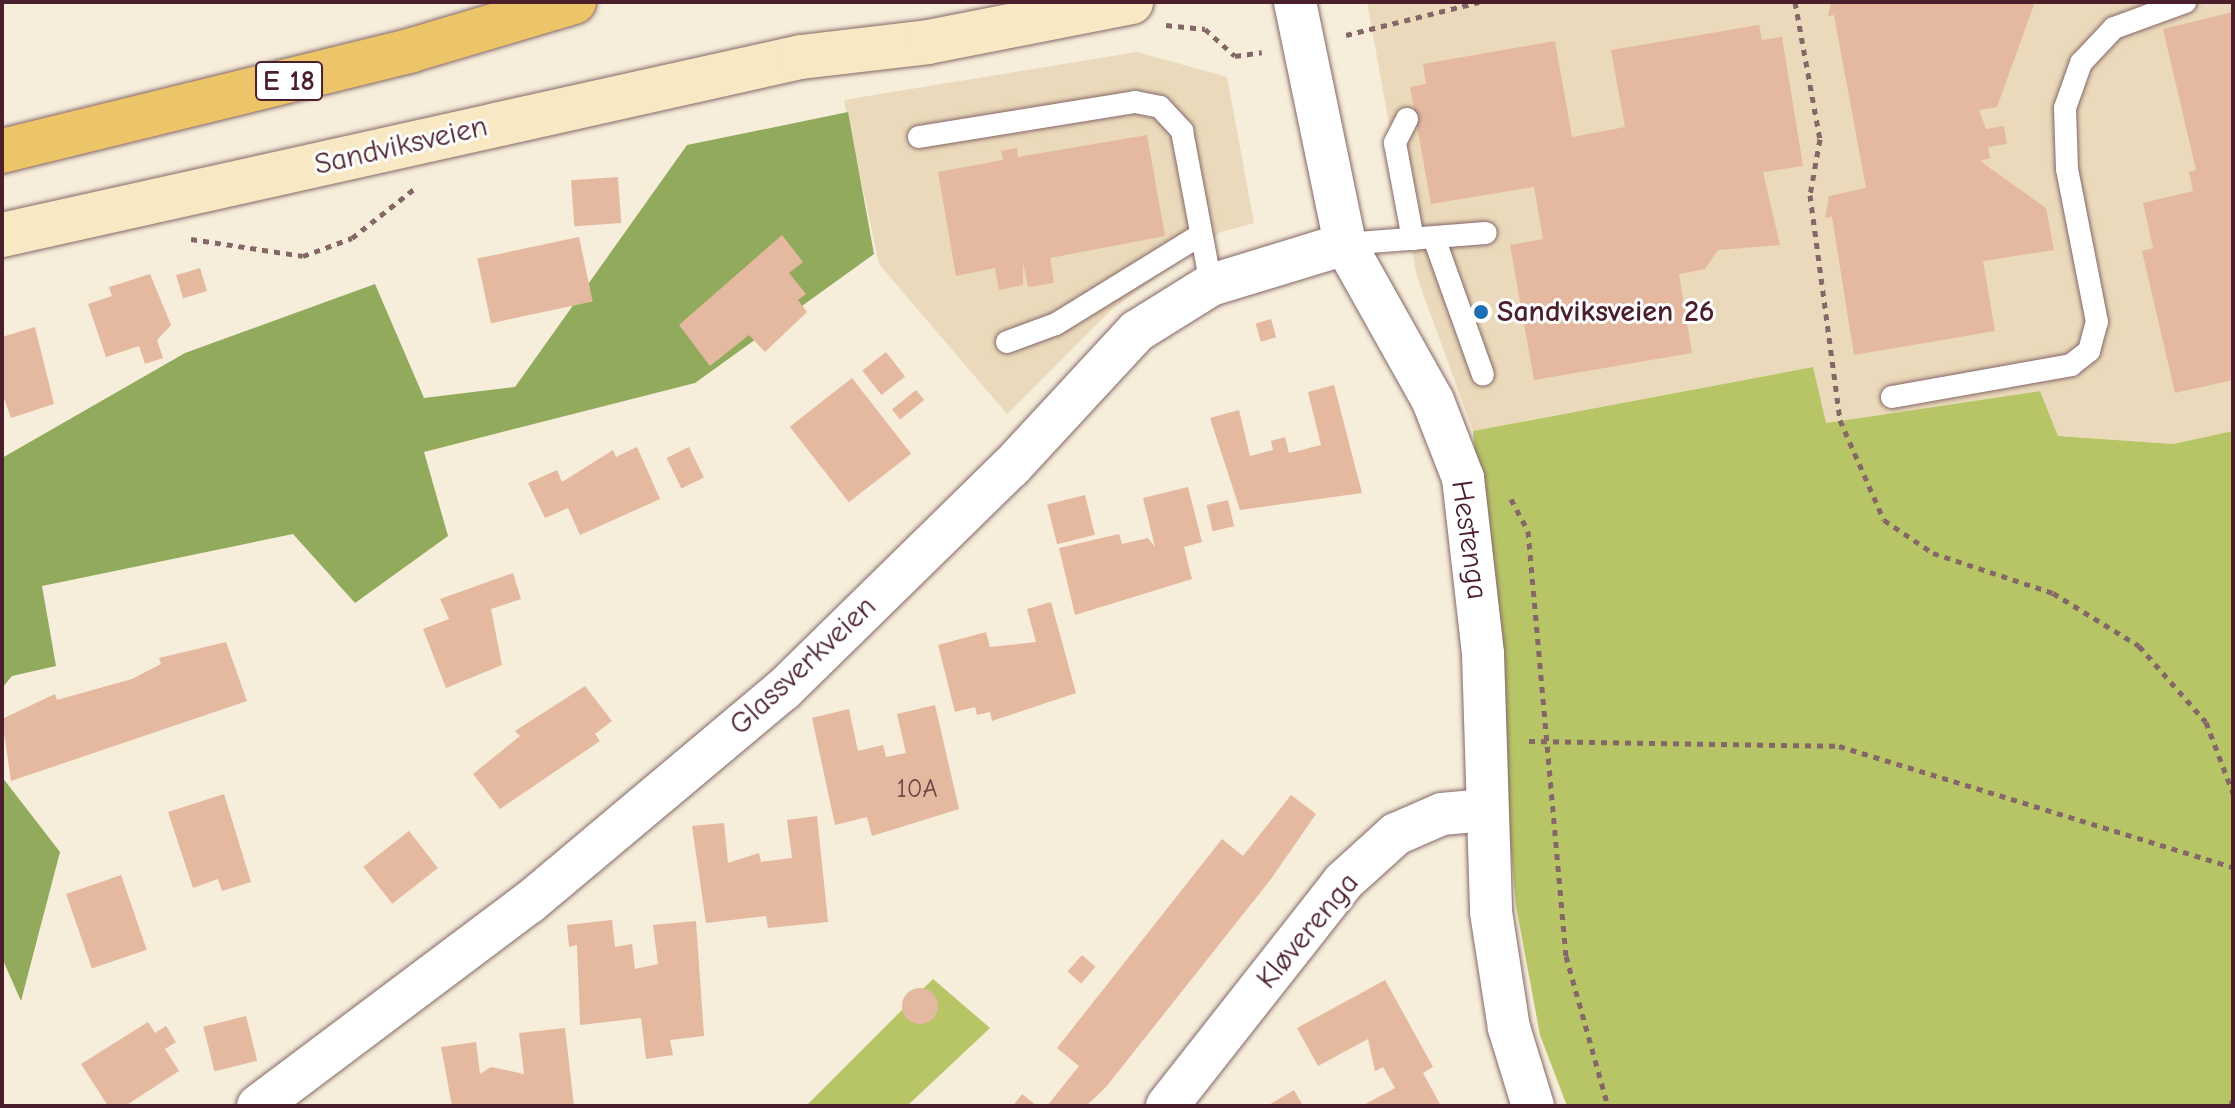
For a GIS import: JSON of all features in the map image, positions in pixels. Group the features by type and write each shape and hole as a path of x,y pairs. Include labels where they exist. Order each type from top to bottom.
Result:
{"highway":[{"name":"E 18","path":"2,151 412,50 574,2"}],"main road":[{"name":"Sandviksveien","path":"2,235 801,57 972,2"},
{"name":"Sandviksveien","path":"801,57 1145,14"}],"street":[{"name":"Hestenga","path":"1295,2 1345,244 1433,401 1463,478 1483,654 1485,810 1509,1028 1533,1106"},
{"name":"Glassverkveien","path":"258,1106 530,902 783,690 1011,467 1137,331 1211,285 1345,244"},
{"name":"Kløverenga","path":"1167,1106 1343,882 1396,834 1442,814 1485,810"}],"lane":[{"path":"1892,397 2071,365 2089,351 2097,322 2067,169 2065,108 2081,63 2114,28 2185,2"},
{"path":"919,137 1135,102 1160,107 1182,131 1197,237 1211,285"},
{"path":"1407,119 1395,143 1423,239 1483,375"},
{"path":"1345,244 1486,233"},
{"path":"1007,342 1056,324 1197,237"}],"path":[{"path":"1145,14 1205,29 1235,56 1304,45 1479,2"},
{"path":"1795,2 1820,139 1810,195 1840,420 1884,520 1933,553 2053,593 2139,646 2206,722 2233,793"},
{"path":"175,236 303,256 352,238 409,200 421,174"},
{"path":"1608,1106 1566,956 1550,739 1839,746 2233,867"},
{"path":"2231,1106 2233,1097"}],"shaded area":[{"path":"1367,2 2233,2 2233,431 2173,444 2058,436 2040,391 1825,423 1812,367 1473,431 1417,277"},
{"path":"1137,52 1227,77 1254,223 1221,232 1112,309 1007,414 879,264 844,100"}],"green space":[{"path":"848,112 874,254 695,383 424,452 448,536 355,603 293,534 42,586 56,666 12,676 2,688 2,458 185,353 375,284 424,398 515,387 687,145"},
{"path":"1813,367 1826,423 2040,391 2058,436 2173,444 2233,431 2233,1106 1567,1106 1540,1035 1516,906 1473,431"},
{"path":"2,777 60,852 21,1001 2,958"},
{"path":"933,979 990,1028 907,1106 806,1106"}],"building":[{"path":"1831,2 2035,2 1997,107 1979,110 1986,129 2004,126 2007,144 1988,147 1990,158 1980,161 2046,208 2054,250 1983,261 1995,331 1854,355 1832,217 1825,218 1829,196 1866,188 1834,15 1828,16"},
{"path":"2233,12 2233,380 2175,393 2142,251 2153,248 2143,203 2193,191 2189,172 2196,170 2163,29"},
{"path":"1759,25 1762,40 1782,37 1803,166 1763,172 1780,245 1718,250 1705,269 1679,274 1692,353 1534,380 1510,245 1543,239 1534,187 1431,204 1410,87 1426,84 1423,64 1555,41 1572,137 1625,127 1611,50"},
{"path":"1147,135 1165,236 1050,258 1054,283 1028,287 1023,263 1023,285 999,290 995,268 956,276 938,172 1003,160 1001,151 1017,148 1018,157"},
{"path":"618,177 621,223 574,226 571,180"},
{"path":"782,235 803,262 789,273 806,294 798,300 807,312 765,352 749,335 710,366 679,325"},
{"path":"579,237 593,302 491,323 477,259"},
{"path":"200,268 207,291 183,298 176,275"},
{"path":"150,274 171,325 157,340 163,358 145,364 139,346 106,357 88,304 112,296 109,287"},
{"path":"1271,319 1276,337 1261,342 1256,323"},
{"path":"35,327 54,404 11,418 2,393 2,337"},
{"path":"886,352 905,376 881,395 862,370"},
{"path":"852,378 911,454 849,502 790,427"},
{"path":"1334,385 1362,493 1240,510 1210,418 1239,410 1250,456 1273,450 1271,441 1285,437 1289,453 1321,445 1308,392"},
{"path":"916,390 924,400 900,420 892,410"},
{"path":"637,447 660,499 580,535 568,508 545,518 528,483 557,470 562,482 613,450 616,457"},
{"path":"689,447 704,478 681,489 667,458"},
{"path":"1188,487 1202,542 1184,547 1192,579 1075,615 1059,548 1119,534 1122,544 1148,538 1155,547 1143,498"},
{"path":"1085,495 1095,535 1057,544 1047,504"},
{"path":"1228,500 1234,526 1213,531 1207,505"},
{"path":"513,573 521,599 491,609 502,665 446,688 423,629 449,619 440,599"},
{"path":"1051,602 1076,693 992,721 990,712 977,715 975,707 955,712 938,645 986,632 990,647 1036,642 1027,609"},
{"path":"226,642 247,701 11,781 2,719 55,694 57,700 132,679 161,664 159,658"},
{"path":"585,686 612,721 595,734 600,741 500,809 473,774 520,736 515,731"},
{"path":"935,705 959,809 872,836 867,817 835,825 812,718 849,709 858,751 883,745 886,757 906,753 897,714"},
{"path":"224,794 251,882 222,891 218,879 193,888 168,812"},
{"path":"1291,795 1316,814 1271,879 1106,1087 1086,1106 1047,1106 1079,1066 1057,1048 1222,839 1243,856"},
{"path":"817,816 828,922 768,928 766,916 706,923 692,826 724,823 728,863 759,853 761,862 792,858 787,820"},
{"path":"409,831 438,868 392,904 363,867"},
{"path":"121,875 147,950 92,969 66,894"},
{"path":"612,920 615,947 632,944 635,969 658,964 653,925 696,921 704,1036 670,1040 673,1055 646,1059 641,1018 580,1025 577,945 569,947 567,925"},
{"path":"1082,955 1096,967 1081,983 1068,972"},
{"path":"1385,980 1433,1067 1423,1073 1441,1106 1362,1106 1395,1088 1383,1067 1375,1071 1368,1039 1318,1066 1297,1028"},
{"path":"920,988 933,993 938,1006 933,1019 920,1024 907,1019 902,1006 907,993"},
{"path":"246,1016 257,1061 214,1071 203,1027"},
{"path":"148,1022 155,1033 166,1026 176,1042 165,1049 179,1071 125,1106 108,1106 81,1064"},
{"path":"565,1028 574,1106 452,1106 441,1047 476,1042 480,1074 491,1067 524,1074 519,1033"},
{"path":"1294,1090 1303,1106 1267,1106"},
{"path":"1022,1094 1037,1106 1013,1106"}],"place":[{"name":"Sandviksveien 26","path":"1481,312"}]}
